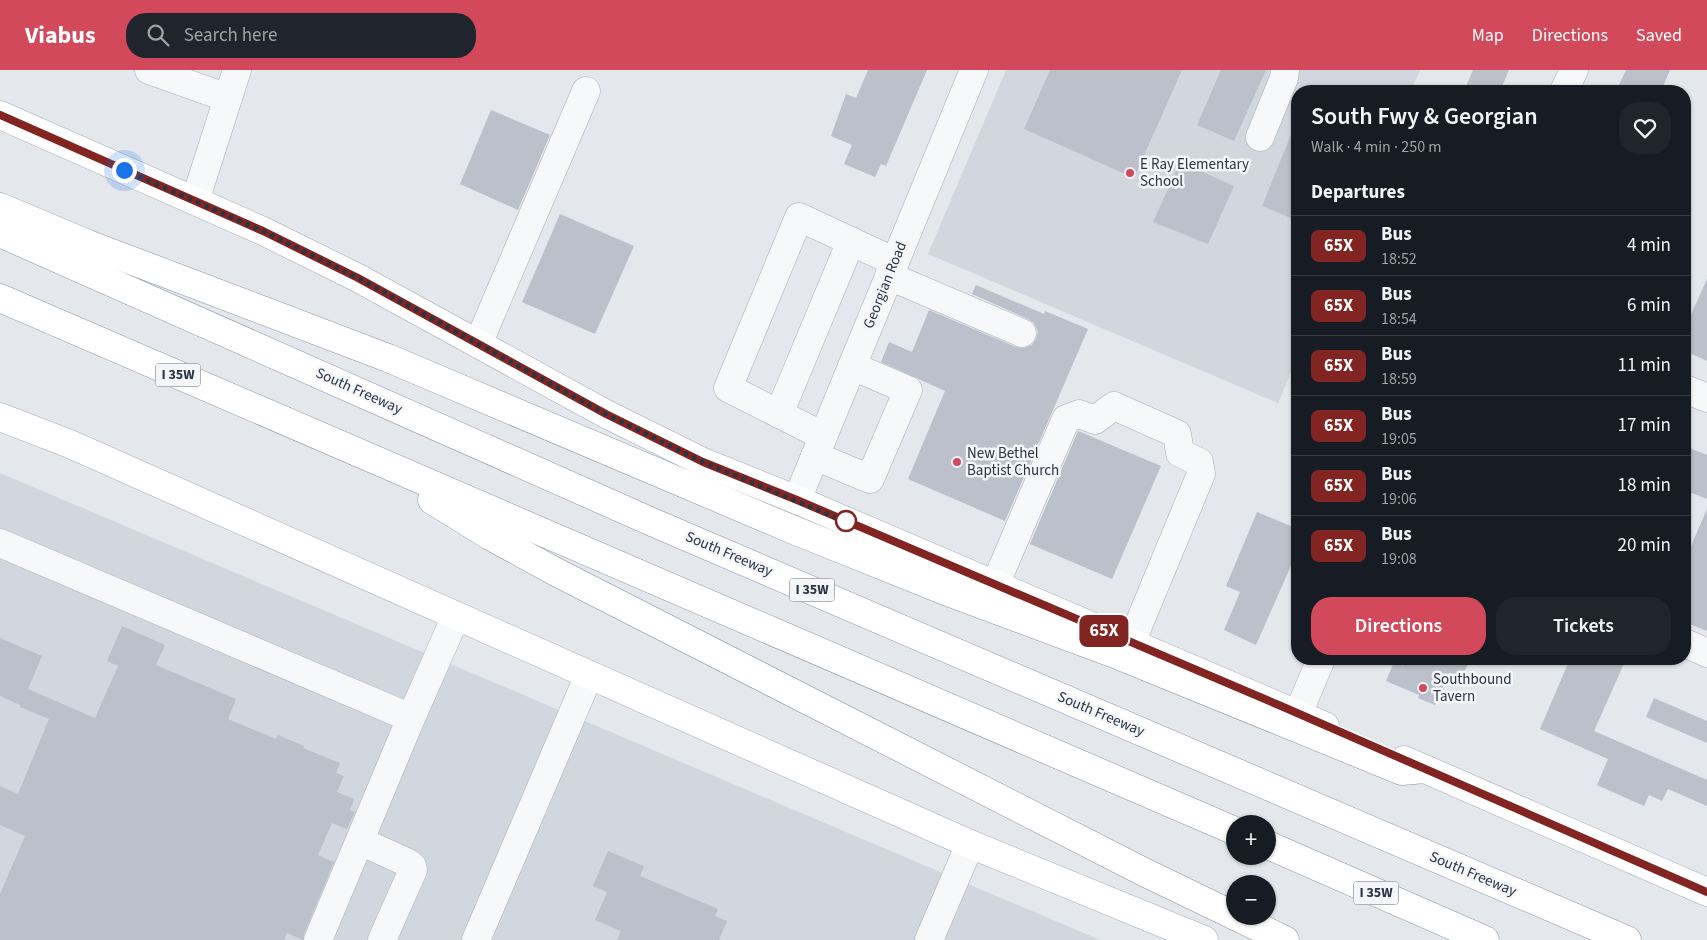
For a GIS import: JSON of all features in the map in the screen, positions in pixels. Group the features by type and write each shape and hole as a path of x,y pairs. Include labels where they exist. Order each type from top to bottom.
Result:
{"main road":[{"path":"0,115 263,231 349,274 606,414 703,462 1131,642 1707,892"},
{"path":"0,207 88,244 388,358 796,531 952,594 1120,656 1402,771 1425,769"},
{"name":"South Freeway","path":"0,232 662,526 1627,940"},
{"name":"I 35W","path":"0,298 1226,827"},
{"path":"4,424 70,444 970,844 1204,940"},
{"path":"357,453 490,536 556,572 1093,846 1226,912"},
{"name":"I 35W","path":"1276,848 1486,940"},
{"path":"1254,925 1285,940"}],"street":[{"path":"149,70 228,98"},
{"path":"195,201 237,70"},
{"name":"Georgian Road","path":"797,500 974,70"},
{"path":"1260,137 1286,70"},
{"path":"1567,85 1574,70"},
{"path":"478,344 586,90"},
{"path":"852,366 908,390 870,479 819,446 779,414 728,388 798,217 851,241 892,269 1022,333"},
{"path":"779,414 851,241"},
{"path":"1691,391 1707,398"},
{"path":"995,585 1066,419 1079,414 1095,420 1114,406 1177,434 1180,453 1199,462 1201,474 1131,642"},
{"path":"0,544 412,718"},
{"path":"318,940 456,616"},
{"path":"1691,646 1707,653"},
{"path":"1298,714 1319,665"},
{"path":"476,940 589,675"},
{"path":"365,830 412,866 413,870 382,940"},
{"path":"929,940 970,844"}],"shaded area":[{"name":"E Ray Elementary School","path":"1006,70 1420,70 1414,85 1291,85 1291,372 1278,403 928,254"},
{"path":"0,473 526,696 1100,940 0,940"}],"building":[{"path":"868,70 927,70 886,166 881,164 875,177 844,164 852,145 831,136 846,94 856,98"},
{"path":"1050,70 1182,70 1134,178 1024,129"},
{"path":"1221,70 1266,70 1234,141 1197,125"},
{"path":"1473,70 1509,70 1503,85 1467,85"},
{"path":"1626,70 1670,70 1664,85 1619,85"},
{"path":"491,110 550,135 518,210 460,184"},
{"path":"1291,135 1291,218 1262,206"},
{"path":"1180,162 1234,186 1208,244 1153,222"},
{"path":"560,214 634,246 595,334 522,302"},
{"path":"1707,279 1707,361 1691,354 1691,315"},
{"path":"976,285 1044,314 1045,311 1088,329 1005,521 908,479 945,391 881,362 889,342 912,352 929,310 1016,347 1024,348 1032,345 1038,332 1034,323 972,294"},
{"path":"1078,431 1161,466 1112,579 1030,544"},
{"path":"1691,448 1707,455 1707,499 1691,492"},
{"path":"1707,509 1707,631 1691,624 1691,546"},
{"path":"1257,512 1291,526 1291,566 1256,645 1224,630 1240,592 1226,586"},
{"path":"122,626 165,645 156,665 236,699 228,719 276,739 278,735 304,746 303,748 340,763 336,773 344,776 337,792 354,799 350,810 355,812 347,829 332,823 318,855 334,862 303,940 287,933 284,940 0,940 0,894 25,836 0,825 0,786 18,794 49,719 0,696 0,638 42,656 28,689 95,718 118,666 107,661"},
{"name":"Southbound Tavern","path":"1393,665 1467,665 1462,678 1449,673 1435,705 1418,698 1419,695 1386,681"},
{"path":"1567,665 1623,665 1594,731 1707,780 1707,806 1668,789 1662,801 1649,795 1644,806 1597,785 1608,759 1540,729"},
{"path":"1654,698 1707,721 1707,743 1646,717"},
{"path":"608,851 644,866 640,876 718,909 715,916 727,921 719,940 617,940 621,931 595,920 607,892 593,886"}],"bus line":[{"name":"65X","path":"0,115 263,231 358,278 606,414 703,462 797,500 1281,706 1707,892"}],"place":[{"name":"E Ray Elementary School","path":"1130,173"},
{"name":"New Bethel Baptist Church","path":"957,462"},
{"name":"Southbound Tavern","path":"1423,688"}],"route":[{"path":"124,170 263,231 358,278 606,414 703,462 851,524 846,521"}]}
